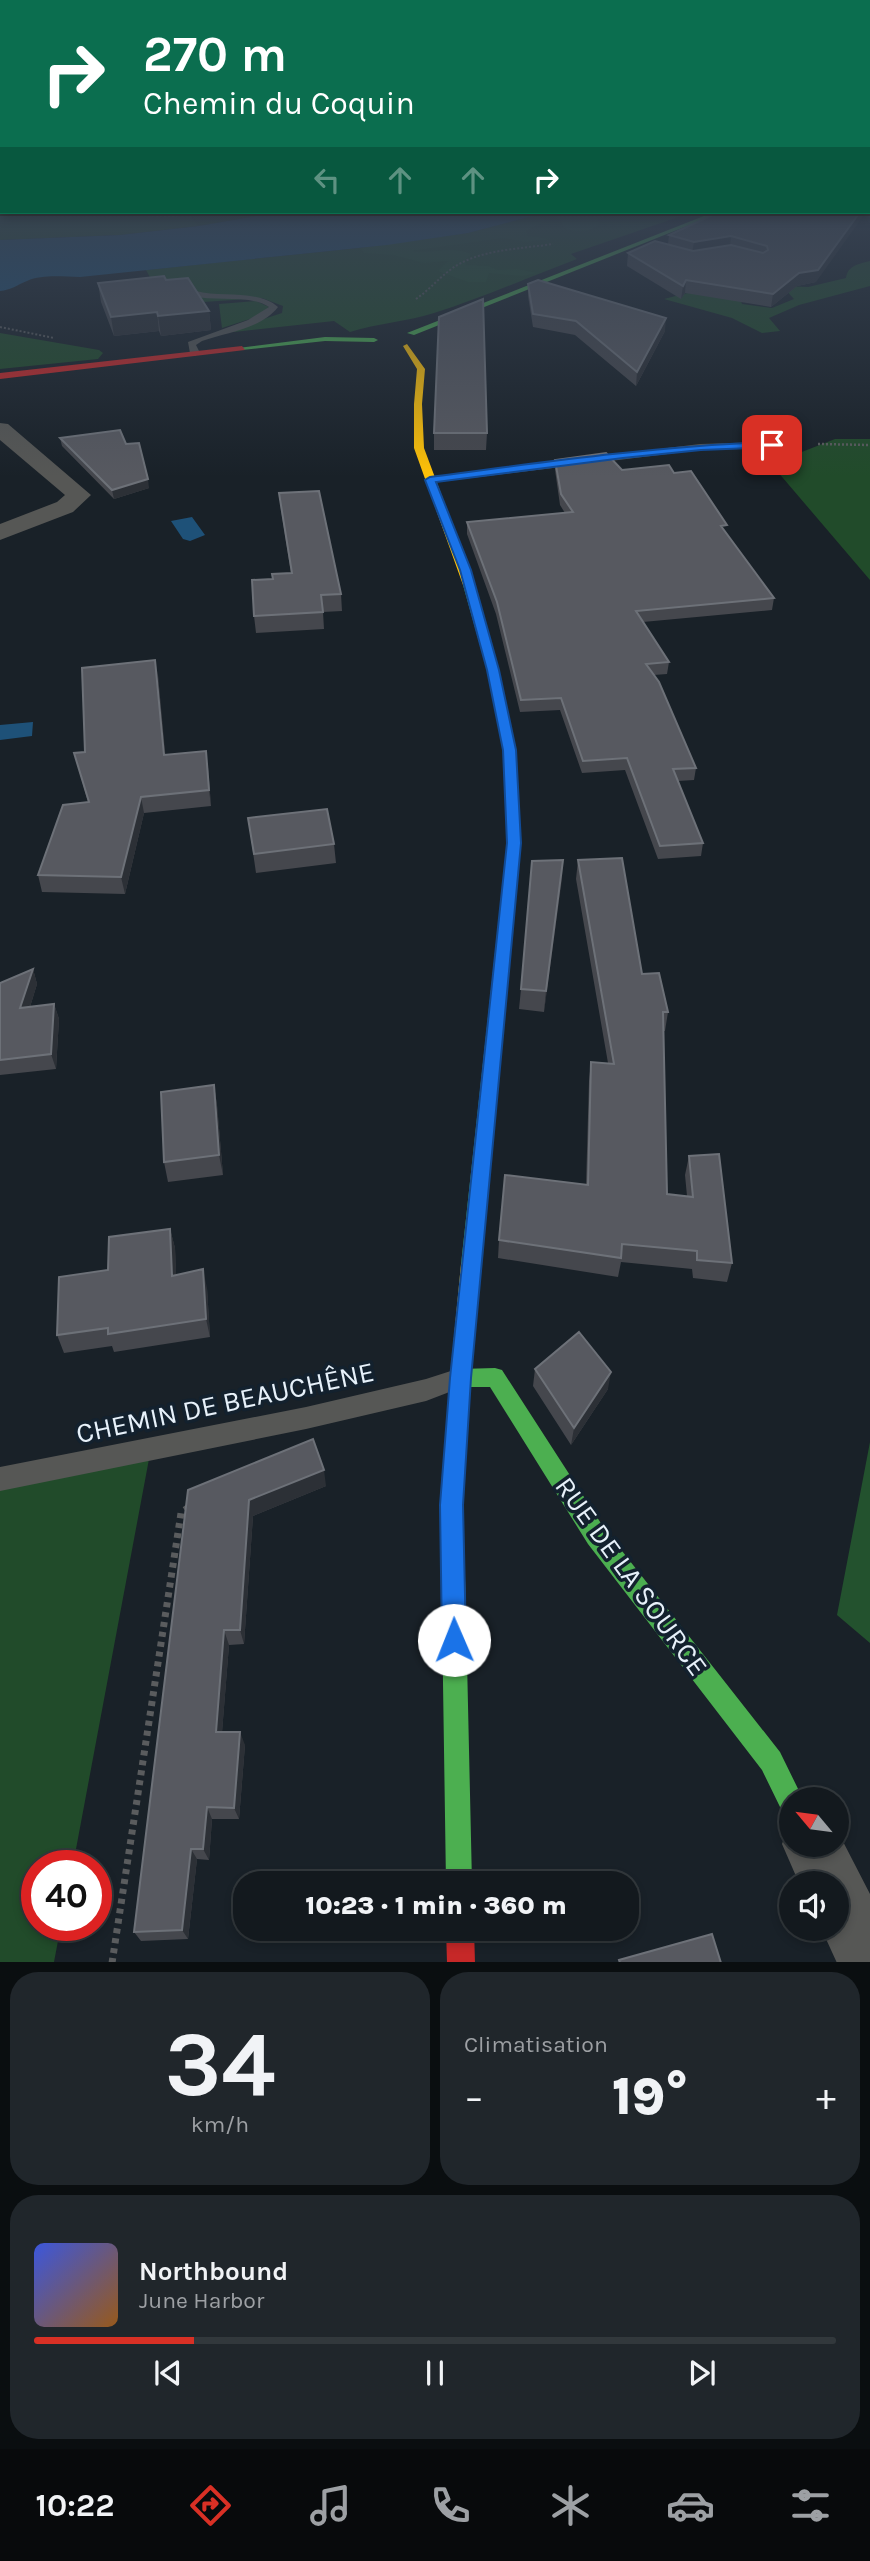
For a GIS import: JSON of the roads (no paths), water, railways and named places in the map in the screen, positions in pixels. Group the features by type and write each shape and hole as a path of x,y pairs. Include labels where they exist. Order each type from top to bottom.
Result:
{"street":[{"path":"0,376 325,339 373,340 385,346 401,335 508,294"},
{"path":"373,340 378,335 401,335"},
{"path":"401,335 421,369 419,448 465,570 493,670 510,750 514,843 460,1378 452,1505 460,1871"},
{"path":"0,429 79,495 65,508 0,533"},
{"name":"RUE DE LA SOURCE","path":"460,1378 495,1377 596,1536 771,1761 784,1787"},
{"path":"849,1919 870,1961"},
{"path":"460,1941 461,1962"}],"lane":[{"path":"195,294 220,300 256,299 268,302 274,307 270,314 256,320 199,339 191,344 195,353"},
{"path":"430,480 701,447 795,444"},
{"name":"CHEMIN DE BEAUCHÊNE","path":"0,1479 306,1418 426,1390 460,1378"}],"water":[{"path":"192,517 205,535 190,541 183,539 171,521"},
{"path":"33,722 32,736 0,740 0,725"}]}
